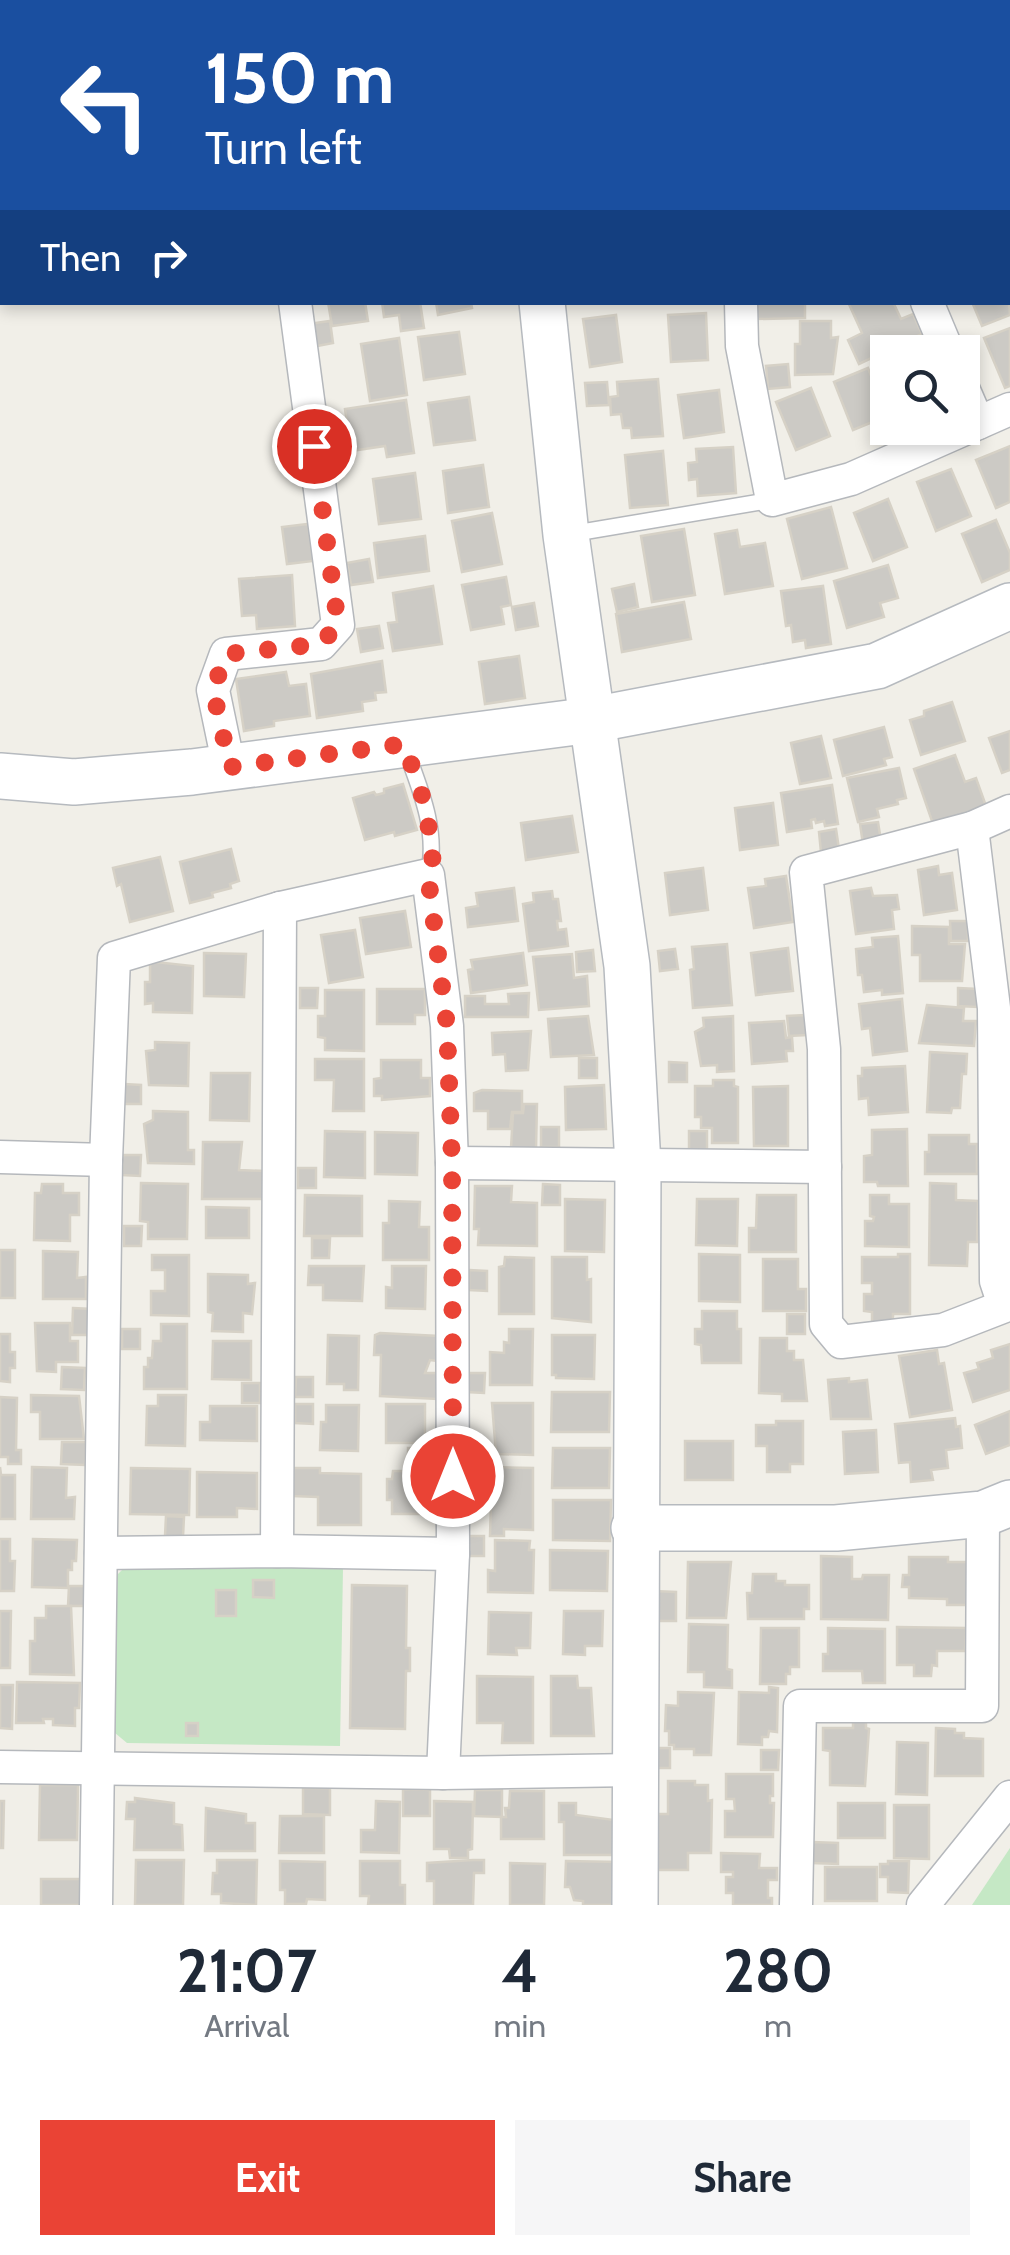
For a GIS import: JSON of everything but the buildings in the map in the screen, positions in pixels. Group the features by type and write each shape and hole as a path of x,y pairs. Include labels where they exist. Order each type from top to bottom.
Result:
{"street":[{"path":"230,767 213,690 226,654 321,644 338,624 295,305"},
{"path":"542,305 566,535 627,966 638,1165 635,1905"},
{"path":"742,305 742,346 772,500 851,479 928,445"},
{"path":"928,305 941,335"},
{"path":"980,422 1010,409"},
{"path":"0,776 74,782 230,767 592,720 878,666 1010,606"},
{"path":"972,828 1002,1007 996,1280 1008,1308 943,1330 841,1342 826,1324 824,1050 806,872 972,828 1010,811"},
{"path":"96,1905 106,1160 114,958 280,908 428,875 447,1026 452,1163 453,1554 443,1774"},
{"path":"278,1551 280,908"},
{"path":"0,1158 106,1160"},
{"path":"452,1163 826,1168"},
{"path":"634,1528 836,1528 996,1508 982,1706 800,1706 796,1905"},
{"path":"101,1553 453,1554"},
{"path":"0,1767 443,1774 635,1770"},
{"path":"924,1905 1010,1797"}],"lane":[{"path":"566,535 772,500"},
{"path":"404,744 421,791 434,852 428,875"}],"green space":[{"path":"128,1564 343,1568 340,1746 127,1743 115,1733 116,1576"},
{"path":"1010,1848 1010,1905 972,1905"}],"route":[{"path":"314,446 338,624 321,644 226,654 213,690 230,767 404,744 421,791 434,852 428,875 447,1026 452,1163 453,1476"}]}
